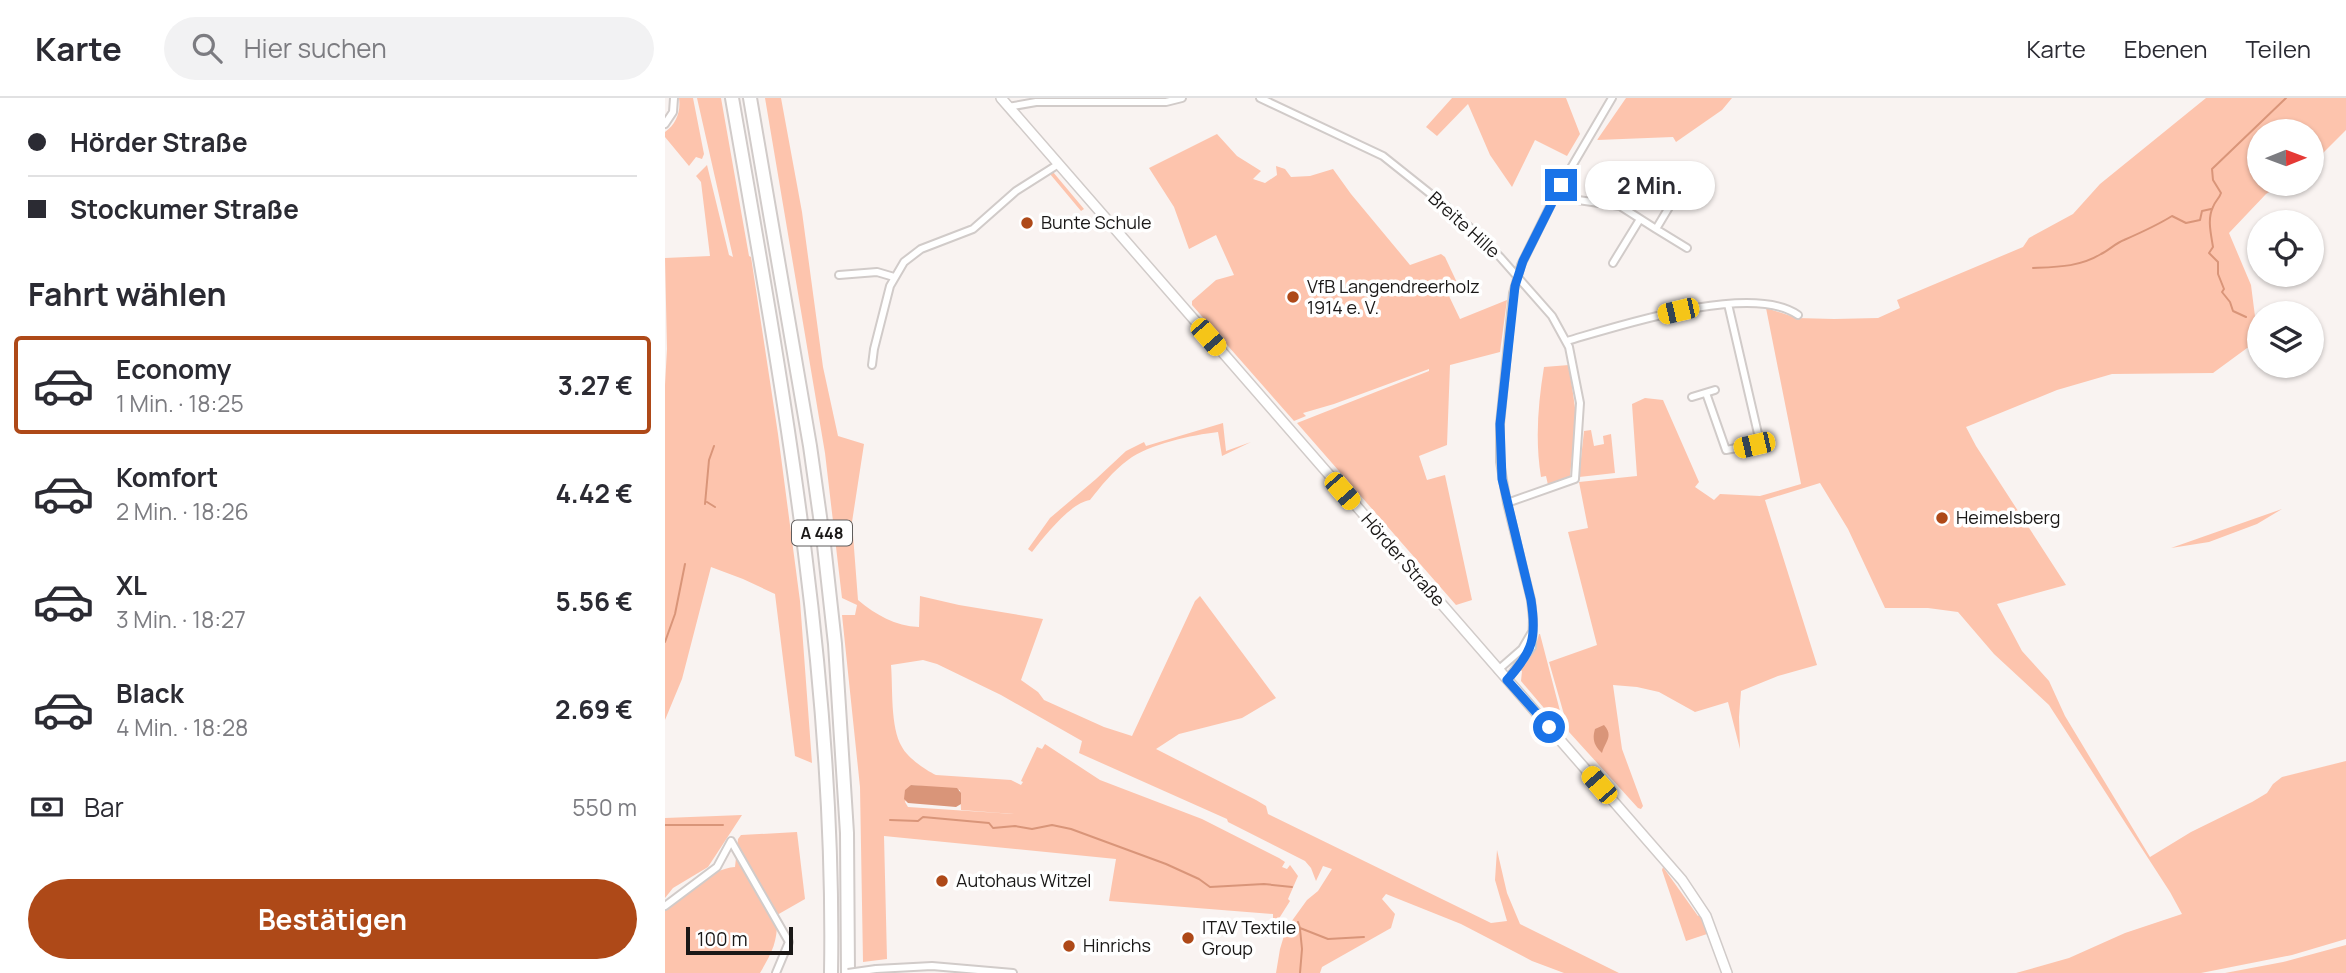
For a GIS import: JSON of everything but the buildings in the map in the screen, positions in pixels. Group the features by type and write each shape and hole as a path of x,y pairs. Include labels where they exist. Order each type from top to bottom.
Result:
{"highway":[{"name":"A 448","path":"732,98 806,548 824,739 830,851 831,973"},
{"name":"A 448","path":"750,98 810,446 824,545 835,644 848,833 848,973"}],"main road":[{"name":"Hörder Straße","path":"1001,98 1690,890 1706,916 1727,973"}],"street":[{"path":"665,124 673,112 674,98"},
{"path":"1008,107 1036,102 1166,102 1182,98"},
{"name":"Breite Hille","path":"1260,98 1383,156 1478,235 1552,316 1567,341 1581,410 1575,480 1507,503"},
{"path":"1507,680 1529,653 1533,630 1531,600 1502,479 1500,438 1512,303 1523,261 1558,190 1612,98"},
{"path":"872,365 873,349 894,277 913,254 972,229 1016,191 1057,165"},
{"path":"1558,190 1578,200 1620,206 1687,248"},
{"path":"1656,229 1671,204"},
{"path":"1613,263 1640,219"},
{"path":"839,275 877,272 894,277"},
{"path":"1567,341 1678,311 1728,304 1772,305 1797,315"},
{"path":"1706,393 1727,450 1757,444 1759,438 1728,304"},
{"path":"1692,397 1715,390"},
{"path":"1498,670 1522,649 1533,630"},
{"path":"665,906 717,867 731,841 789,942 776,973"},
{"path":"848,973 919,966 1013,973"}],"shaded area":[{"path":"679,98 693,98 704,154 702,159 696,157 689,166 665,137 665,132 677,117"},
{"path":"697,98 721,98 751,257 800,601 812,763 795,756 775,594 711,567 682,679 665,720 665,258 710,256 701,182 696,176 707,165 729,255 733,257"},
{"path":"765,98 781,98 802,212 823,367 838,436 864,444 852,522 858,600 886,619 919,627 920,596 1043,619 1021,680 1044,700 1104,727 1132,736 1195,601 1200,596 1276,698 1242,718 1179,734 1156,749 1256,800 1266,806 1268,814 1491,923 1507,921 1495,880 1497,850 1507,893 1520,924 1619,973 1564,973 1532,961 1461,924 1386,894 1382,899 1395,914 1391,928 1322,967 1320,973 1276,973 1286,929 1307,900 1318,891 1332,869 1323,866 1316,881 1305,861 1228,822 1227,819 1079,753 1082,741 1001,695 923,660 891,665 893,707 895,729 904,751 932,773 1011,780 1021,785 1037,747 1042,749 1045,744 1100,780 1202,819 1279,858 1285,862 1282,867 1287,869 1290,865 1298,876 1288,899 1290,901 1273,928 1273,914 1109,901 1116,859 884,836 887,959 863,962 860,787 842,615 855,615 857,605 842,598 825,453","holes":["911,785 960,790 961,810 1014,814 908,807 905,802"]},
{"path":"1452,98 1566,98 1580,134 1567,156 1535,140 1512,187 1490,155 1468,104 1437,136 1426,127"},
{"path":"1626,98 1732,98 1722,110 1676,142 1673,137 1597,140"},
{"path":"2206,98 2346,98 2346,130 2324,152 2324,119 2247,119 2247,196 2264,196 2251,210 2247,210 2247,214 2229,233 2247,276 2247,287 2251,287 2253,301 2247,301 2247,348 2213,373 2112,374 2057,390 1966,427 2066,585 1997,604 2022,651 2049,681 2065,716 2150,857 2191,832 2267,793 2282,777 2346,761 2346,939 2292,955 2201,973 2016,973 2069,958 2125,933 2182,914 2049,705 1994,654 1958,612 1928,608 1885,608 1848,529 1820,483 1765,500 1817,665 1778,676 1741,691 1740,749 1728,702 1695,712 1659,692 1613,685 1622,749 1643,806 1638,808 1569,732 1549,662 1597,645 1568,532 1588,528 1579,482 1637,476 1632,404 1645,398 1663,400 1699,482 1695,487 1714,500 1720,494 1760,496 1801,484 1766,308 1797,318 1878,318 1900,308 1897,300 2023,247 2029,238 2073,214 2100,184"},
{"path":"1217,134 1237,156 1261,171 1253,179 1265,183 1277,175 1276,166 1285,169 1291,177 1310,176 1333,169 1410,265 1441,254 1445,257 1460,289 1449,296 1460,319 1507,300 1500,352 1450,365 1447,445 1419,456 1427,480 1445,475 1472,600 1456,605 1297,423 1429,369 1303,413 1306,416 1294,421 1192,305 1192,301 1216,280 1234,275 1216,235 1189,249 1174,207 1149,168"},
{"path":"1053,172 1084,209 1081,211 1050,174"},
{"path":"1569,365 1576,415 1570,477 1548,485 1546,476 1541,477 1538,449 1544,367"},
{"path":"1223,423 1226,451 1251,442 1222,456 1218,432 1147,449 1117,469 1090,500 1082,502 1066,514 1032,552 1028,549 1050,518 1126,451 1144,442 1146,446"},
{"path":"1591,430 1594,446 1604,444 1603,436 1611,434 1615,473 1579,477 1584,431"},
{"path":"2282,509 2257,524 2209,542 2171,548"},
{"path":"1539,634 1566,734 1521,681 1520,670 1535,649"},
{"path":"1604,725 1609,736 1602,753 1595,745 1594,736 1595,729"},
{"path":"911,785 957,788 961,793 961,804 956,807 908,803 904,799 905,790"},
{"path":"742,815 708,867 673,888 665,898 665,818"},
{"path":"797,832 805,899 777,915 774,946 760,973 665,973 665,907 707,877 735,867 738,839 741,835"},
{"path":"1663,867 1698,916 1701,914 1710,933 1686,941"},
{"path":"2346,945 2346,973 2225,973 2283,962"}],"waterway":[{"path":"2246,317 2233,311 2222,292 2224,289 2218,274 2218,262 2209,253 2213,247 2210,216 2221,193 2213,180 2212,169 2286,98"},
{"path":"2033,268 2085,262 2172,216 2186,223 2200,220 2202,211 2211,209"},
{"path":"705,504 709,460 714,446"},
{"path":"707,502 715,507"},
{"path":"665,642 675,614 685,564"},
{"path":"890,820 918,821 923,817 989,823 993,828 1015,826 1032,829 1052,825 1071,829 1166,864 1210,887 1264,884 1292,887"},
{"path":"665,825 723,825"},
{"path":"1298,922 1300,928 1328,939 1364,937"},
{"path":"1300,929 1300,973"}],"place":[{"name":"Bunte Schule","path":"1027,223"},
{"name":"VfB Langendreerholz 1914 e. V.","path":"1293,297"},
{"name":"Heimelsberg","path":"1942,518"},
{"name":"Autohaus Witzel","path":"942,881"},
{"name":"ITAV Textile Group","path":"1188,938"},
{"name":"Hinrichs","path":"1069,946"}],"route":[{"path":"1549,727 1507,680 1532,648 1533,619 1531,600 1502,479 1500,424 1515,286 1523,261 1561,185"}]}
